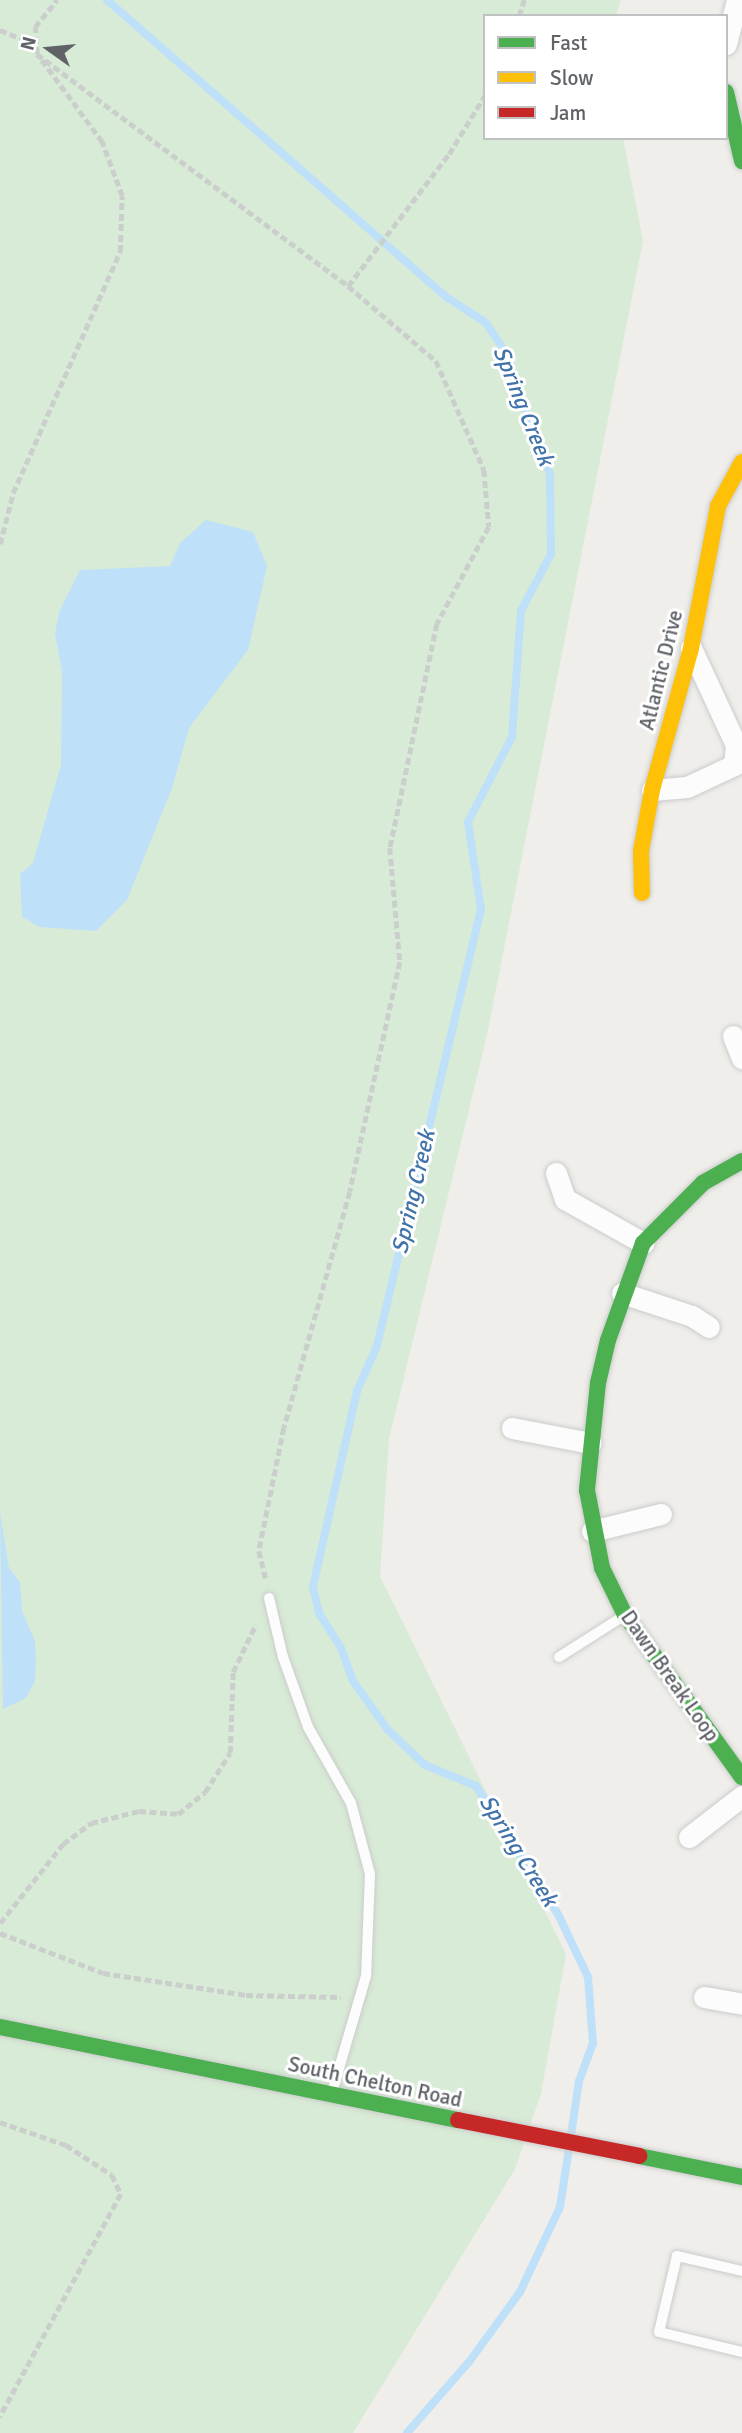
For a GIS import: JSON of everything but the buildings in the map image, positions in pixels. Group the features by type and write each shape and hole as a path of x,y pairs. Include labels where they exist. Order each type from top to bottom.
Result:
{"street":[{"path":"728,36 737,0"},
{"path":"728,101 742,161"},
{"name":"Atlantic Drive","path":"642,893 641,851 652,790 691,648 718,506 742,462"},
{"path":"652,790 687,787 734,765 736,744 691,648"},
{"path":"733,1036 742,1058"},
{"name":"Dawn Break Loop","path":"742,1161 703,1183 643,1243 622,1293 598,1383 587,1490 592,1531 602,1567 625,1615 742,1777"},
{"path":"556,1173 565,1199 643,1243"},
{"path":"622,1293 692,1316 709,1327"},
{"path":"512,1427 591,1443"},
{"path":"592,1531 661,1514"},
{"path":"689,1837 742,1796"},
{"path":"704,1997 742,2004"},
{"name":"South Chelton Road","path":"0,2027 742,2177"}],"lane":[{"path":"269,1598 287,1669 309,1727 351,1803 370,1874 366,1976 331,2095"},
{"path":"559,1657 625,1615"},
{"path":"742,2271 677,2256 659,2332 742,2351"}],"path":[{"path":"0,544 13,493 120,252 122,196 102,142 37,54 35,27 57,0"},
{"path":"0,30 37,45"},
{"path":"0,1923 63,1844 91,1823 139,1811 178,1814 205,1792 230,1753 233,1672 269,1598 259,1551 281,1442 350,1192 400,962 390,848 437,624 489,527 484,470 436,361 348,286 37,54"},
{"path":"348,286 417,197 483,98"},
{"path":"0,1933 103,1973 246,1995 360,1997"},
{"path":"0,2122 66,2145 113,2175 121,2194 0,2417"}],"green space":[{"path":"0,0 621,0 617,14 483,14 483,140 623,140 643,241 487,1035 389,1439 380,1576 566,1954 541,2094 515,2169 353,2433 0,2433"}],"water":[{"path":"206,520 253,532 267,566 248,650 189,728 172,788 127,900 96,931 40,927 22,917 20,874 33,863 61,765 62,671 55,634 59,612 80,570 170,566 180,543"},
{"path":"0,1512 9,1568 20,1582 22,1611 35,1641 36,1661 35,1681 26,1698 3,1709"}],"waterway":[{"name":"Spring Creek","path":"107,0 448,298 486,323 507,354 535,441 550,473 551,554 521,611 512,737 468,822 481,909 377,1346 357,1391 313,1587 319,1613 341,1648 353,1681 388,1730 425,1765 476,1786 559,1916 588,1977 593,2043 579,2081 571,2135"},
{"name":"Spring Creek","path":"407,2433 469,2362 520,2292 560,2207 569,2148"}],"traffic: fast":[{"path":"728,101 742,161"},
{"path":"742,1161 703,1183 643,1243 608,1340 598,1383 587,1490 602,1568 625,1615 742,1777"},
{"path":"0,2027 458,2120"},
{"path":"639,2156 742,2177"}],"traffic: slow":[{"path":"642,893 641,851 652,790 691,648 718,506 742,462"}],"traffic: jam":[{"path":"458,2120 639,2156"}]}
